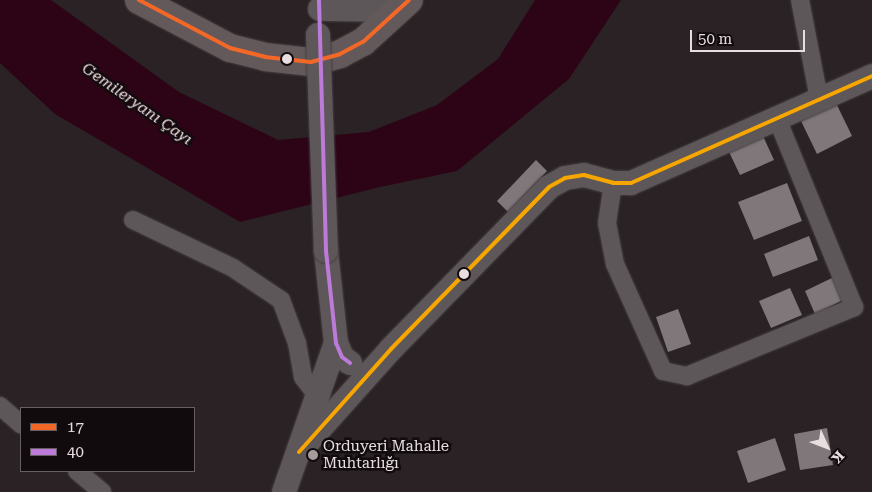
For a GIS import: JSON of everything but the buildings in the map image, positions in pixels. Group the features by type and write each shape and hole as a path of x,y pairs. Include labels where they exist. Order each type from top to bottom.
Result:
{"main road":[{"path":"139,0 230,48 265,57 311,62 340,54 363,42 403,5"}],"street":[{"path":"800,0 819,99"},
{"path":"350,363 342,357 336,343 326,251 318,35 319,5 403,5"},
{"path":"299,452 391,349 549,187 565,178 584,176 613,183 631,183 872,76"},
{"path":"613,183 607,223 615,264 663,371 687,376 854,307 777,118"},
{"path":"132,220 233,268 281,300 298,343 303,377 320,385"},
{"path":"284,492 336,343"},
{"path":"320,385 342,363 362,365 374,361 391,349"},
{"path":"0,406 20,423"},
{"path":"78,472 102,492"}],"water":[{"name":"Gemileryanı Çayı","path":"0,0 51,0 179,92 278,140 369,132 437,105 498,59 535,0 621,0 569,79 457,171 380,187 240,222 55,114 0,63"}],"transit line":[{"name":"17","path":"139,0 230,48 265,57 311,62 340,54 363,42 409,0"},
{"name":"40","path":"319,0 326,251 336,343 342,357 350,363"},
{"path":"299,452 391,349 549,187 565,178 584,175 613,183 631,183 872,76"}],"place":[{"name":"Orduyeri Mahalle Muhtarlığı","path":"313,455"}]}
